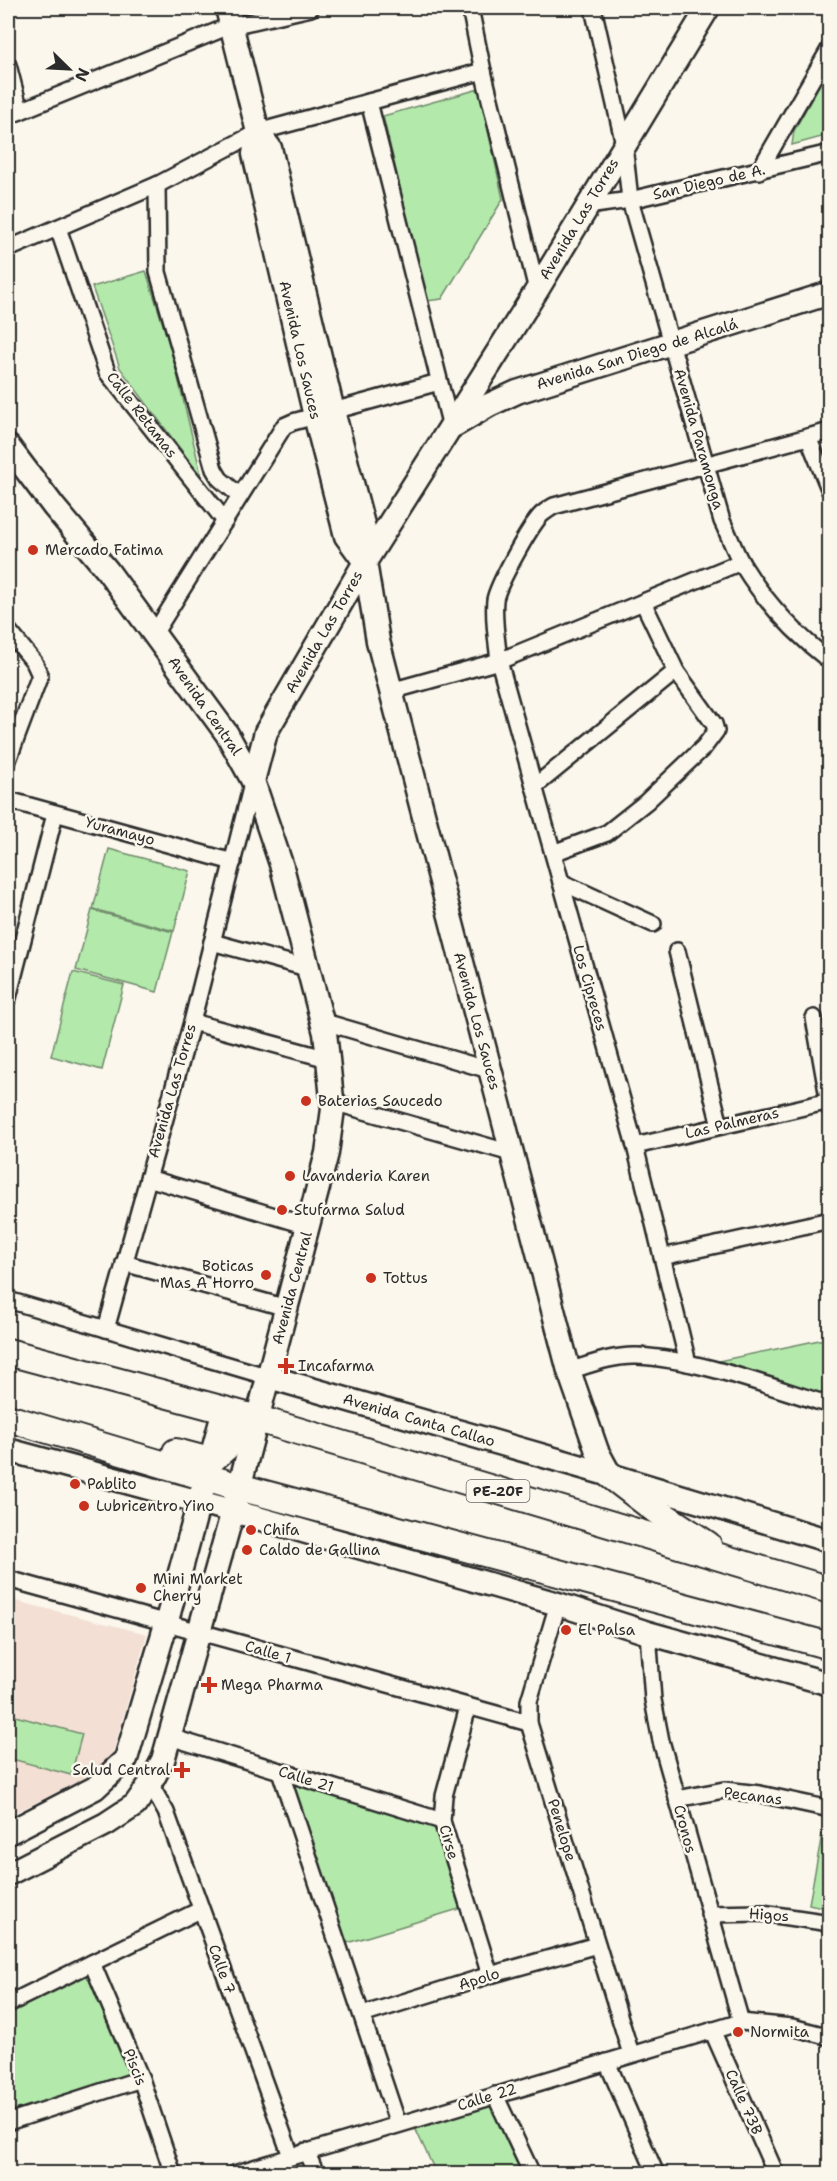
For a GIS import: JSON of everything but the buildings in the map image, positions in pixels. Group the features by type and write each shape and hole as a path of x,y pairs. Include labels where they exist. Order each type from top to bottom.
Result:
{"main road":[{"name":"PE-20F","path":"8,1352 258,1419 830,1590"},
{"path":"8,1418 205,1480 236,1499 830,1646"},
{"path":"205,1480 258,1419"},
{"path":"610,1475 696,1539 739,1564"}],"street":[{"path":"8,65 14,113 230,16 311,8"},
{"path":"470,8 483,71 537,290"},
{"name":"Avenida Paramonga","path":"594,8 624,144 630,200 722,521 741,562 765,599 830,662"},
{"name":"Avenida Las Torres","path":"106,1329 192,1022 266,732 365,562 537,290 708,8"},
{"name":"Avenida Los Sauces","path":"230,16 258,132 270,148 324,413 365,532 365,562 378,641 489,1070 569,1371 597,1451 610,1475"},
{"path":"759,171 830,48"},
{"path":"8,249 157,185 258,132 483,71"},
{"path":"369,102 451,428"},
{"name":"San Diego de A.","path":"587,206 630,200 830,153"},
{"path":"157,185 158,272 214,469 220,479 240,496"},
{"name":"Calle Retamas","path":"58,228 106,372 225,521"},
{"name":"Avenida San Diego de Alcalá","path":"451,428 489,405 517,392 830,293"},
{"path":"154,634 284,426 439,382"},
{"name":"Los Cipreces","path":"688,1363 635,1146 499,661 494,613 495,597 500,584 541,514 554,506 830,431"},
{"path":"808,437 830,491"},
{"name":"Avenida Central","path":"8,446 54,507 107,570 154,634 227,734 253,781 282,867 321,1021 333,1102 327,1153 287,1308 163,1760 135,1805 106,1824 8,1874"},
{"path":"391,691 499,661 741,562"},
{"path":"553,853 607,833 646,802 712,739 716,731 714,724 676,671 643,602"},
{"path":"8,630 34,662 40,675 8,760"},
{"path":"534,787 676,671"},
{"name":"Yuramayo","path":"8,800 233,862"},
{"path":"8,998 55,814"},
{"path":"561,882 653,924"},
{"path":"212,942 307,968"},
{"path":"677,951 720,1126"},
{"path":"814,1018 829,1104"},
{"path":"321,1021 489,1070"},
{"path":"192,1022 328,1059"},
{"path":"333,1102 511,1153"},
{"name":"Las Palmeras","path":"635,1146 829,1104"},
{"path":"148,1178 308,1226"},
{"path":"662,1257 830,1220"},
{"path":"124,1263 287,1308"},
{"name":"Avenida Canta Callao","path":"8,1300 830,1541"},
{"path":"569,1371 611,1358 636,1356 688,1363 830,1405"},
{"path":"8,1833 95,1788 126,1759 166,1624 224,1410"},
{"path":"8,1450 205,1480"},
{"path":"236,1499 648,1633 830,1684"},
{"name":"Calle 1","path":"8,1579 529,1723"},
{"name":"Penelope","path":"558,1604 529,1701 529,1723 631,2054"},
{"name":"Cronos","path":"648,1633 652,1700 677,1799 741,2022"},
{"name":"Cirse","path":"468,1707 444,1796 442,1821 490,1975"},
{"name":"Calle 21","path":"171,1737 442,1821"},
{"path":"280,1771 398,2124"},
{"name":"Calle 7","path":"150,1784 166,1812 200,1910 298,2154 316,2174"},
{"name":"Pecanas","path":"677,1799 724,1790 760,1794 830,1809"},
{"path":"8,2004 200,1910"},
{"name":"Higos","path":"709,1914 762,1914 830,1923"},
{"name":"Apolo","path":"362,2015 597,1945"},
{"name":"Piscis","path":"92,1963 141,2079 173,2174"},
{"path":"741,2022 792,2027 830,2037"},
{"name":"Calle 22","path":"234,2174 741,2022"},
{"name":"Calle 73B","path":"712,2030 776,2174"},
{"path":"607,2062 656,2174"},
{"path":"8,2122 141,2079"},
{"path":"495,2094 532,2174"}],"shaded area":[{"path":"8,1599 147,1634 113,1752 101,1765 78,1782 8,1816"}],"green space":[{"path":"829,67 829,135 792,145 794,131"},
{"path":"479,89 503,199 442,299 427,301 383,116"},
{"path":"146,271 172,353 202,478 120,368 92,287"},
{"path":"109,849 190,871 174,931 93,909"},
{"path":"92,910 173,932 157,992 76,970"},
{"path":"73,972 124,985 102,1070 51,1056"},
{"path":"829,1338 829,1397 709,1363"},
{"path":"8,1714 82,1734 71,1775 8,1758"},
{"path":"291,1784 438,1826 462,1908 347,1943"},
{"path":"825,1818 830,1820 829,1909 809,1904"},
{"path":"88,1972 131,2075 8,2115 8,2011"},
{"path":"500,2102 533,2173 436,2173 415,2128"}],"place":[{"name":"Mercado Fatima","path":"33,550"},
{"name":"Baterias Saucedo","path":"306,1101"},
{"name":"Lavanderia Karen","path":"290,1176"},
{"name":"Stufarma Salud","path":"282,1210"},
{"name":"Boticas Mas A Horro","path":"266,1275"},
{"name":"Tottus","path":"371,1278"},
{"name":"Incafarma","path":"286,1366"},
{"name":"Pablito","path":"75,1484"},
{"name":"Lubricentro Yino","path":"84,1506"},
{"name":"Chifa","path":"251,1530"},
{"name":"Caldo de Gallina","path":"247,1550"},
{"name":"Mini Market Cherry","path":"141,1588"},
{"name":"El Palsa","path":"566,1630"},
{"name":"Mega Pharma","path":"209,1685"},
{"name":"Salud Central","path":"182,1770"},
{"name":"Normita","path":"738,2032"}]}
